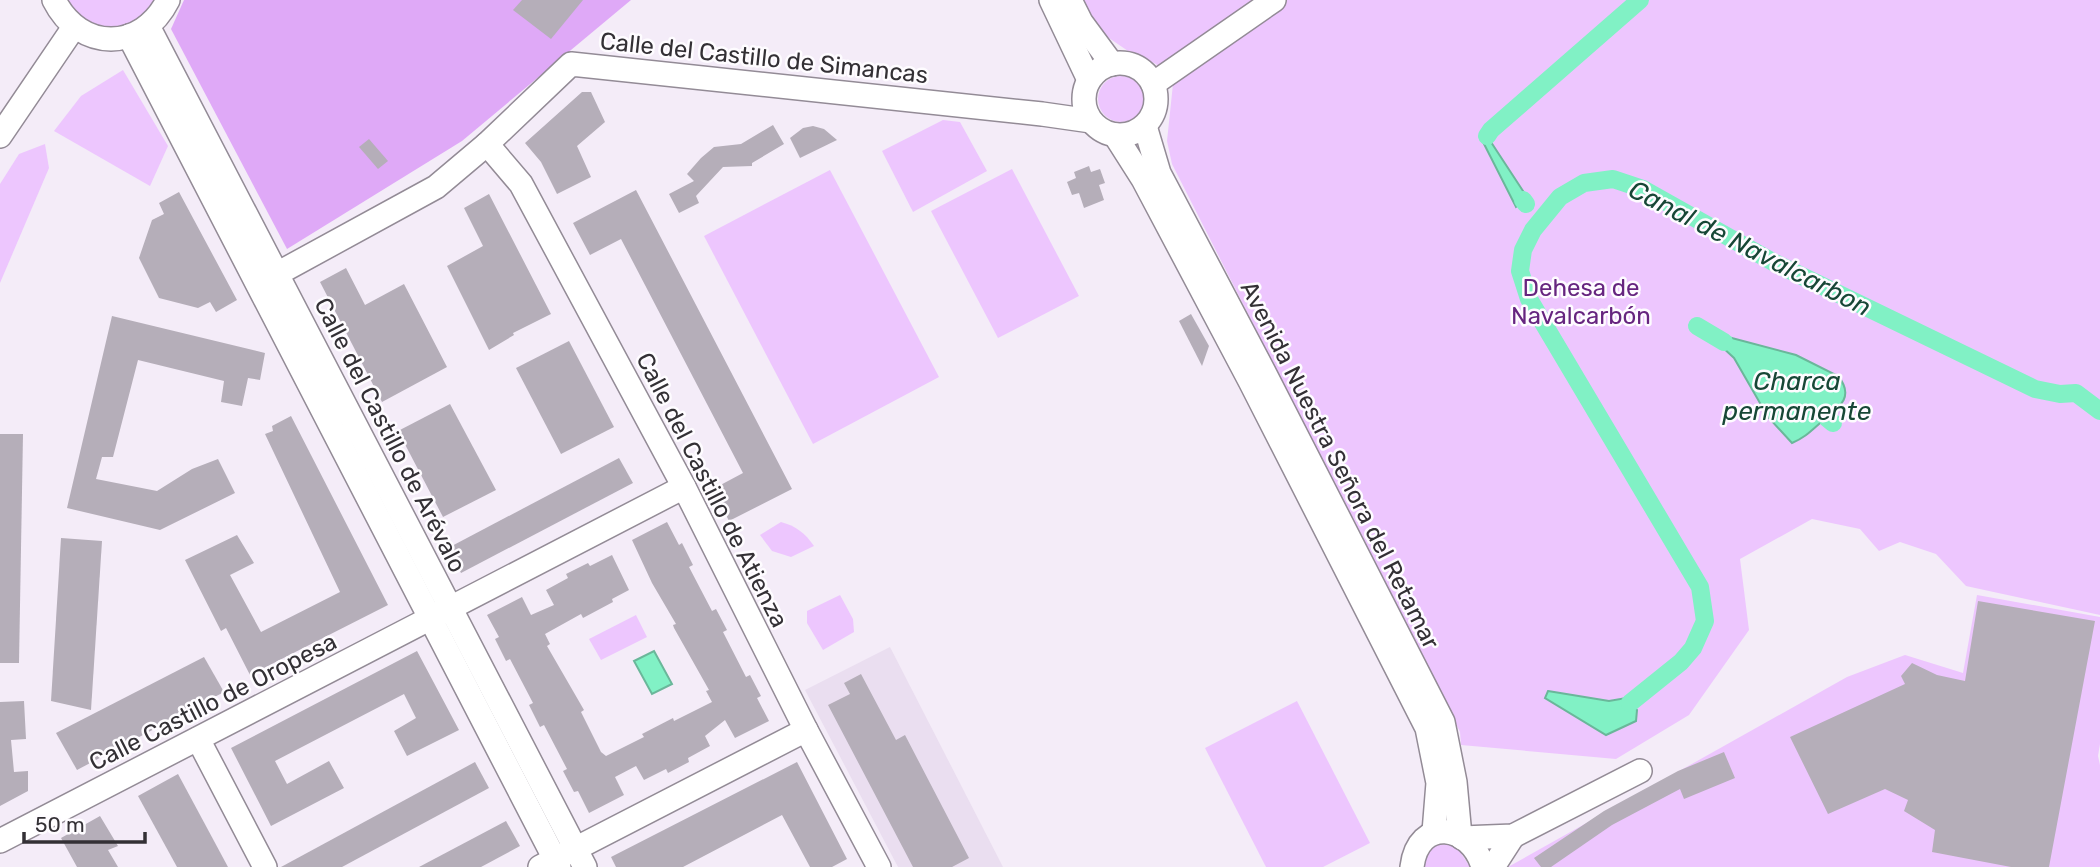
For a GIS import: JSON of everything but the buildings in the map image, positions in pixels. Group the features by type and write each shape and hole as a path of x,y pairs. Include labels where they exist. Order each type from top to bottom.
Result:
{"street":[{"path":"54,0 61,13 74,27 90,36 109,40 139,31 161,13 168,0"},
{"path":"1051,0 1086,90 1086,111 1091,121 1106,133 1131,134 1145,127 1156,107 1157,95 1146,74 1136,66 1125,63 1112,64 1095,73 1086,90"},
{"path":"1070,0 1081,22 1112,64"},
{"path":"1153,84 1274,0"},
{"path":"0,135 74,27"},
{"name":"Calle del Castillo de Arévalo","path":"139,31 440,613 563,862"},
{"name":"Calle del Castillo de Simancas","path":"268,279 436,187 487,144 571,64 1091,121"},
{"name":"Calle del Castillo de Simancas","path":"1042,114 1068,108 1086,90"},
{"name":"Avenida Nuestra Señora del Retamar","path":"1145,127 1159,173 1443,722 1455,782 1461,837"},
{"name":"Avenida Nuestra Señora del Retamar","path":"1115,135 1143,179 1250,381 1427,728 1438,783 1434,832"},
{"name":"Calle del Castillo de Atienza","path":"487,144 521,184 684,487 806,730 879,867"},
{"name":"Calle Castillo de Oropesa","path":"0,841 684,487"},
{"path":"563,862 806,730"},
{"path":"198,740 265,867"},
{"path":"1461,837 1513,836 1640,771"},
{"path":"1412,867 1413,856 1420,842 1434,832 1450,831 1472,846 1483,867"},
{"path":"1493,867 1513,836"}],"shaded area":[{"path":"184,0 631,0 462,141 287,249 171,29"},
{"path":"890,647 1003,867 898,867 805,690"}],"green space":[{"path":"61,0 159,0 124,31 89,28"},
{"name":"Dehesa de Navalcarbón","path":"1081,0 2100,0 2100,615 1966,586 1936,554 1900,542 1879,551 1860,529 1812,519 1740,559 1749,630 1689,715 1616,759 1461,745 1460,732 1172,164 1167,141 1173,84 1156,64 1128,51 1109,38 1092,21"},
{"path":"123,70 168,146 150,186 54,131 81,96"},
{"path":"1121,76 1137,83 1144,99 1137,115 1121,122 1105,115 1098,99 1105,83"},
{"path":"943,120 960,122 987,171 913,212 882,151"},
{"path":"45,144 49,168 0,283 0,184 19,154"},
{"path":"1012,169 1079,296 998,338 931,211"},
{"path":"830,170 939,377 813,444 704,236"},
{"path":"781,522 800,531 814,546 791,557 772,551 760,535"},
{"path":"840,595 853,619 854,632 823,650 807,623 807,611"},
{"path":"1977,595 2100,617 2100,867 1508,867 1847,677 1905,655 1963,673"},
{"path":"636,615 647,637 601,660 589,639"},
{"path":"1297,701 1370,843 1323,867 1266,867 1205,748"},
{"path":"1448,844 1459,850 1470,867 1422,867 1422,858 1434,845"}],"water":[{"path":"1487,136 1527,197 1516,207 1482,140"},
{"name":"Charca permanente","path":"1728,337 1796,355 1838,376 1843,384 1845,398 1837,409 1810,432 1792,443 1768,417 1734,358 1721,346"},
{"path":"654,651 672,684 652,694 634,661"},
{"path":"1548,691 1609,701 1626,698 1637,710 1636,721 1606,735 1545,698"}],"waterway":[{"path":"1487,136 1640,0"},
{"name":"Canal de Navalcarbon","path":"1630,703 1681,662 1693,648 1705,621 1700,587 1529,299 1520,271 1523,250 1533,230 1560,197 1584,183 1613,179 1643,189 1773,262 2035,389 2060,394 2076,393 2100,411"},
{"path":"1523,200 1526,204"},
{"path":"1697,326 1724,342"},
{"path":"1827,418 1833,423"}]}
